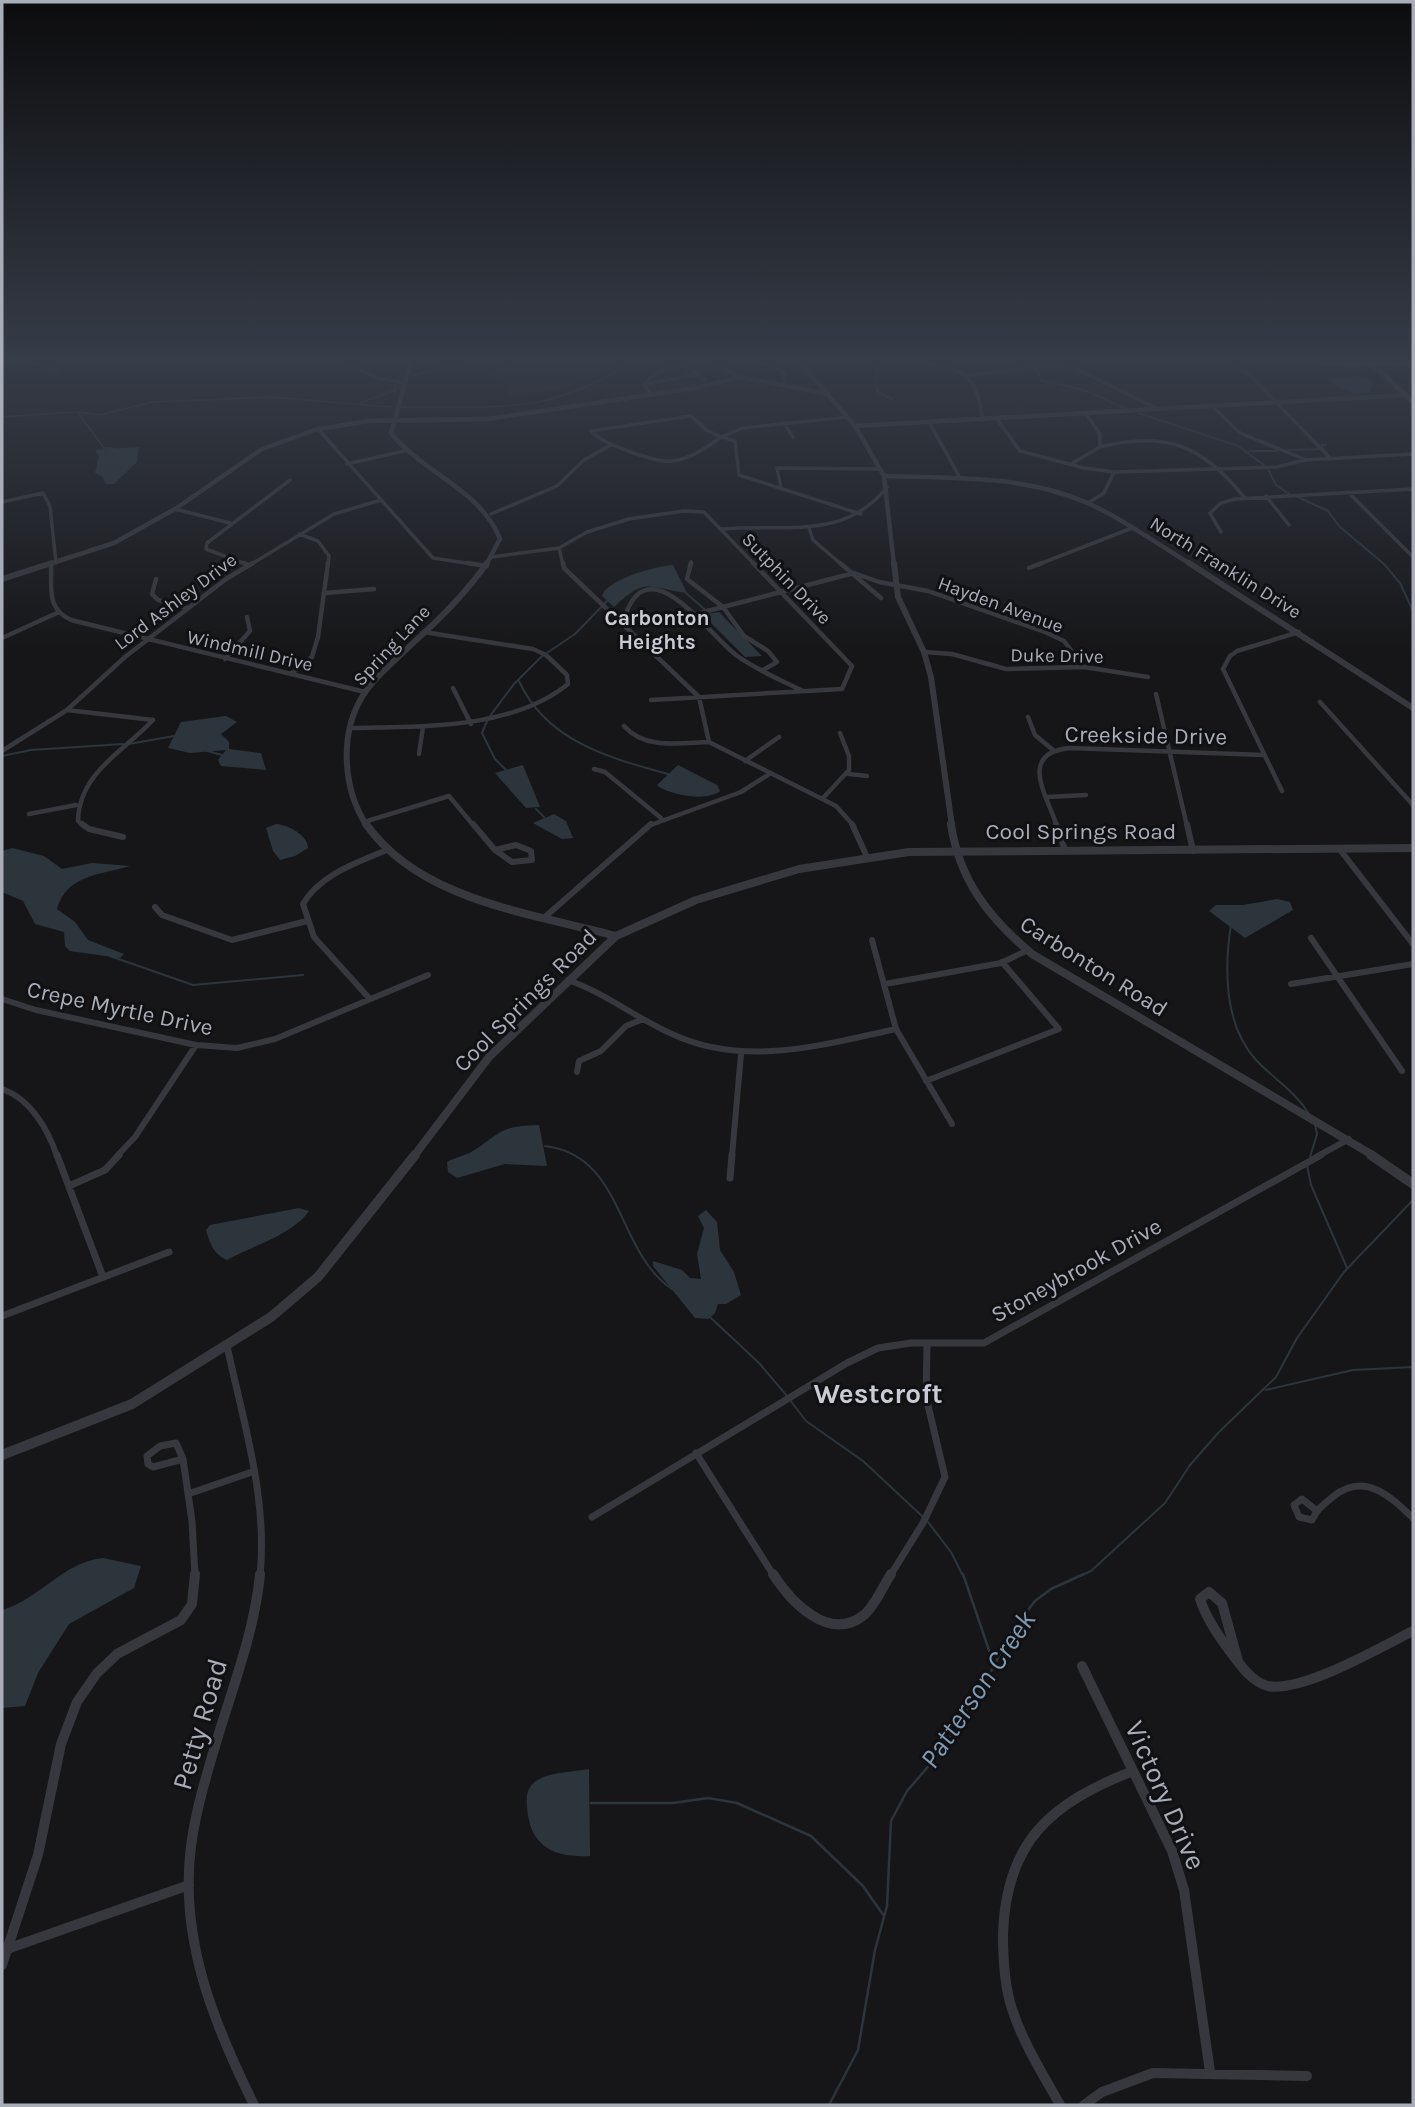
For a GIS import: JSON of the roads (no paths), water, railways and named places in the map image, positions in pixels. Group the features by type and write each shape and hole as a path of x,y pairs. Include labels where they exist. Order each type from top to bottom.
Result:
{"street":[{"path":"2,579 114,543 175,509 251,456"},
{"path":"341,456 433,558 487,566"},
{"path":"347,464 381,456"},
{"path":"411,456 491,514 557,486 591,456"},
{"path":"653,456 670,461 688,456"},
{"path":"737,456 739,475 860,514"},
{"name":"Carbonton Road","path":"873,456 887,487 896,585 924,652 931,677 955,849 962,874 994,922 1028,950 1349,1139 1413,1184"},
{"path":"948,456 960,478"},
{"path":"1039,456 1070,465 1114,472 1277,467 1306,460 1365,456"},
{"path":"1070,465 1084,456"},
{"path":"1203,456 1220,469 1244,497"},
{"path":"1297,456 1306,460"},
{"path":"781,488 777,468 882,472"},
{"name":"North Franklin Drive","path":"882,472 1025,484 1088,503 1300,632 1413,708"},
{"path":"1088,503 1104,493 1114,472"},
{"path":"249,565 206,549 207,543 290,480"},
{"path":"722,529 740,526 809,528 860,514 882,496 887,487"},
{"path":"1221,532 1210,513 1212,509 1222,503 1244,497 1413,488"},
{"path":"1348,492 1413,556"},
{"path":"2,502 43,493 50,506 53,604 57,613 2,638"},
{"path":"1266,496 1289,525"},
{"name":"Lord Ashley Drive","path":"2,751 67,710 147,640 249,565 334,514 381,500"},
{"path":"175,509 230,523"},
{"name":"Sutphin Drive","path":"492,557 559,548 607,523 684,511 704,512 852,666 842,689 651,700"},
{"name":"Spring Lane","path":"491,514 500,539 487,566 365,692 352,728 346,764 348,787 355,810 364,822 389,849 417,872 443,885 615,936"},
{"path":"809,528 813,540 881,598"},
{"path":"1029,568 1132,528"},
{"path":"292,674 312,657 325,593 329,556 326,548 318,541 299,534"},
{"path":"559,548 564,568 699,697 709,742"},
{"path":"691,562 687,579 723,607 744,636 768,651 777,662 763,670"},
{"path":"692,615 854,573"},
{"name":"Hayden Avenue","path":"854,573 928,591 1045,632 1064,640 1084,667"},
{"path":"156,579 152,594 158,600 188,608"},
{"path":"325,593 374,589"},
{"path":"623,623 630,599 647,591 662,591 677,598 740,658 804,691"},
{"name":"Windmill Drive","path":"57,613 86,625 365,692"},
{"path":"225,659 250,631 247,617"},
{"path":"352,728 471,724 552,697 568,684 567,675 546,654 533,649 424,632"},
{"path":"1282,791 1225,676 1225,663 1237,651 1300,632"},
{"name":"Duke Drive","path":"924,652 952,654 1006,669 1084,667 1148,677"},
{"path":"453,688 471,724"},
{"path":"1156,694 1193,851"},
{"path":"1320,702 1413,805"},
{"path":"67,710 153,720 138,739 99,770 82,790 76,805 78,821 89,828 123,837"},
{"path":"1028,717 1035,735 1053,750"},
{"path":"624,726 644,740 668,743 709,742 823,798 836,806 855,827 867,857"},
{"path":"419,754 423,727"},
{"path":"823,798 849,774 852,762 840,733"},
{"path":"745,761 779,737"},
{"name":"Creekside Drive","path":"1065,850 1038,765 1053,750 1070,748 1264,755"},
{"path":"594,769 605,772 661,818"},
{"path":"546,916 643,828 661,818 743,793 771,773"},
{"path":"849,774 867,776"},
{"path":"1047,797 1086,795"},
{"path":"364,822 449,796 495,850 508,861 517,863 532,859 531,851 522,845 495,850"},
{"path":"29,814 76,805"},
{"name":"Cool Springs Road","path":"2,1455 132,1404 271,1317 318,1277 359,1228 489,1057 566,980 615,936 722,890 799,869 867,857 955,849 1341,851 1413,848"},
{"path":"369,998 320,945 307,921 303,904 315,887 389,849"},
{"path":"1341,851 1413,944"},
{"path":"155,907 162,915 225,940 257,936 307,921"},
{"path":"1311,937 1402,1071"},
{"path":"872,940 897,1029 952,1125"},
{"path":"885,984 1002,962 1028,950"},
{"path":"926,1081 1059,1029 1002,962"},
{"path":"1292,984 1413,964"},
{"name":"Crepe Myrtle Drive","path":"2,999 36,1010 196,1045 237,1048 254,1044 428,975"},
{"path":"566,980 594,988 674,1036 741,1054 799,1049 897,1029"},
{"path":"577,1072 576,1065 582,1058 603,1050 611,1039 633,1020 643,1019"},
{"path":"69,1186 105,1170 135,1137 196,1045"},
{"path":"730,1178 741,1054"},
{"path":"2,1089 11,1093 46,1126 103,1277"},
{"name":"Stoneybrook Drive","path":"592,1517 847,1363 878,1348 984,1343 1349,1139"},
{"path":"2,1316 169,1252"},
{"path":"696,1453 784,1591 817,1621 850,1623 866,1614 923,1523 945,1477 926,1397 927,1345"},
{"name":"Petty Road","path":"227,1346 252,1472 260,1533 259,1584 197,1816 189,1885 196,1963 206,1998 221,2039 254,2105"},
{"path":"2,1965 31,1880 60,1752 75,1707 88,1684 115,1655 167,1629 193,1602 195,1576 184,1460"},
{"path":"188,1494 252,1472"},
{"path":"1316,1510 1351,1485 1367,1484 1385,1491 1413,1517"},
{"path":"1238,1661 1222,1603 1209,1592 1204,1594 1200,1599 1202,1608 1238,1661 1258,1682 1284,1689 1413,1631"},
{"name":"Victory Drive","path":"1082,1666 1172,1852 1184,1890 1210,2072"},
{"path":"1060,2105 1011,2009 1005,1978 1004,1901 1013,1870 1027,1840 1051,1812 1079,1793 1133,1771"},
{"path":"7,1949 189,1885"},
{"path":"1084,2105 1102,2092 1153,2073 1210,2072 1307,2076"}],"waterway":[{"path":"1252,456 1265,466"},
{"path":"1268,469 1276,485 1289,494"},
{"path":"1298,497 1328,511 1339,526 1384,564 1400,583 1413,611"},
{"path":"686,593 711,615"},
{"path":"490,716 514,684 541,657 575,634 609,599"},
{"path":"519,681 545,719 562,733 602,753 668,774"},
{"path":"487,721 482,733 495,759 506,770"},
{"path":"129,744 174,736"},
{"path":"2,756 31,750 123,744"},
{"path":"204,750 222,755"},
{"path":"536,809 544,817"},
{"path":"1231,925 1227,977 1232,1013 1238,1030 1245,1046 1256,1060 1291,1092 1309,1114"},
{"path":"110,956 193,985 303,975"},
{"path":"1310,1157 1317,1134 1315,1125"},
{"path":"545,1146 571,1153 590,1167 605,1185 654,1273 672,1289"},
{"path":"1307,1165 1311,1185 1347,1268"},
{"name":"Patterson Creek","path":"1080,1576 1091,1571 1165,1503 1190,1465 1219,1432 1276,1377 1297,1338 1344,1272 1413,1200"},
{"path":"710,1317 759,1363 787,1396"},
{"path":"1266,1390 1353,1370 1413,1367"},
{"path":"790,1400 806,1421 863,1461 922,1516"},
{"path":"928,1522 951,1552 963,1576"},
{"path":"963,1574 993,1662"},
{"name":"Patterson Creek","path":"829,2105 858,2050 875,1950 887,1906 891,1821 907,1791 940,1753 986,1681 1013,1629 1035,1601 1051,1589 1084,1574"},
{"path":"591,1803 673,1803 708,1798 737,1803 811,1836 863,1886 884,1916"}],"district":[{"name":"Carbonton Heights","path":"657,630"},
{"name":"Westcroft","path":"878,1393"}]}
